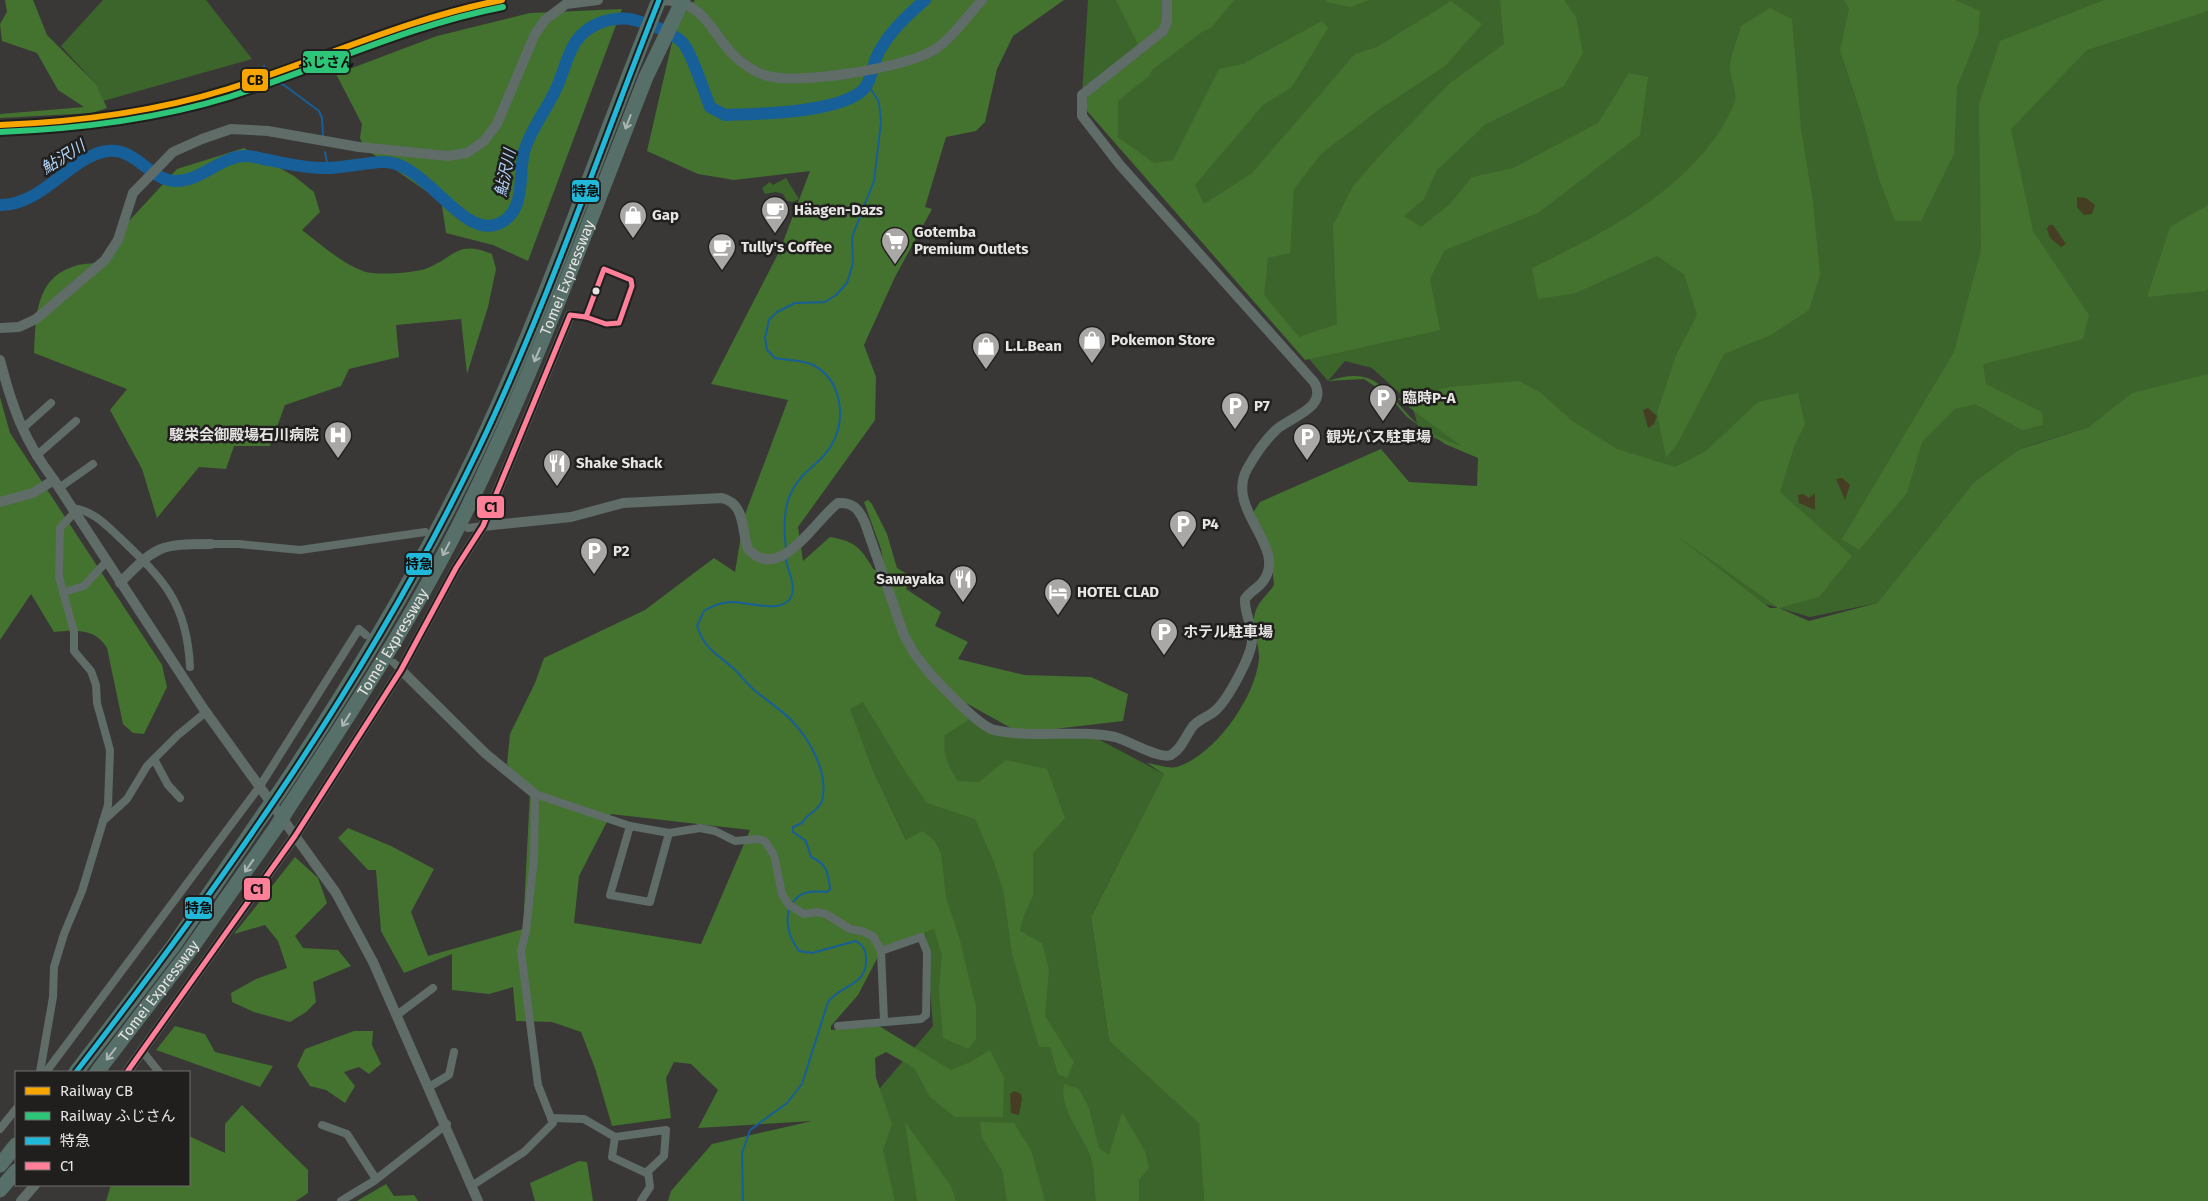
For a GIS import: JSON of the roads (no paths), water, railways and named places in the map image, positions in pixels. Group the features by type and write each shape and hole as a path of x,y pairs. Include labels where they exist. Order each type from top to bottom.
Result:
{"highway":[{"name":"Tomei Expressway","path":"77,1071 174,945 266,812 368,655 410,582 462,481 505,389 546,289 632,66 660,0"},
{"name":"Tomei Expressway","path":"98,1071 188,953 277,826 381,665 466,511 519,399 677,0"},
{"path":"646,77 683,0"},
{"path":"0,1164 15,1146"},
{"path":"0,1190 15,1172"}],"street":[{"path":"0,328 19,327 36,319 105,260 118,240 133,193 173,152 202,139 231,130 268,130 359,147 448,156 467,153 484,141 497,124 535,34 545,20 566,4 598,0"},
{"path":"660,0 682,3 697,10 707,19 736,58 764,75 784,78 839,74 889,67 918,59 934,50 982,0"},
{"path":"468,528 571,517 623,503 722,498 733,503 740,512 745,541 752,553 768,557 802,541 828,510 838,503 851,504 857,508 865,523 904,635 910,647 926,668 980,722 993,729 1055,734 1094,733 1128,740 1164,757 1175,752 1194,726 1222,703 1249,653 1252,642 1252,631 1246,614 1245,599 1264,580 1269,558 1266,547 1243,502 1241,490 1243,478 1269,437 1278,428 1310,409 1316,400 1318,392 1314,382 1120,165 1082,116 1082,95 1163,31 1167,22 1167,0"},
{"path":"129,1071 295,836 483,526 570,315"},
{"path":"0,360 12,406 36,456 206,712 336,893 373,962 473,1185 478,1201"},
{"path":"22,430 51,403"},
{"path":"36,456 76,421"},
{"path":"0,502 33,493 56,484 93,464"},
{"path":"40,1071 53,997 54,967 64,934 82,891 108,805 110,750 97,703 96,685 91,671 74,651 74,632 59,577 60,528 73,511 85,509 97,517 144,559 166,585 180,613 189,643 190,667"},
{"path":"120,583 144,559 162,547 240,544 300,550 425,532"},
{"path":"64,592 84,586 106,562"},
{"path":"47,1071 260,786 359,629 366,635"},
{"path":"398,666 486,754 535,794 630,826 669,833 700,828 715,831 735,841 758,839 764,841 774,856 782,894 789,906 804,914 817,912 826,914 850,929 862,931 873,936 881,951 884,1021"},
{"path":"102,822 127,798 147,766 178,735 206,712"},
{"path":"154,759 168,785 180,798"},
{"path":"473,1185 524,1152 553,1123 538,1085 521,951 526,932 534,859 535,794"},
{"path":"630,826 610,895 650,902 669,833"},
{"path":"838,1026 921,1019 926,1015 927,952 921,937 881,951"},
{"path":"397,1015 433,988"},
{"path":"143,1052 158,1071"},
{"path":"429,1087 448,1075 454,1052"},
{"path":"0,1129 15,1110"},
{"path":"551,1118 584,1119 615,1136 666,1130 664,1156 646,1173 612,1158 615,1136"},
{"path":"341,1201 376,1179 446,1124"},
{"path":"322,1125 347,1134 376,1179"},
{"path":"641,1201 650,1188 648,1171"},
{"path":"21,1201 34,1186"}],"waterway":[{"name":"鮎沢川","path":"0,205 30,198 82,161 108,151 118,151 127,154 158,175 175,181 193,178 228,160 246,156 321,168 382,162 398,164 413,173 470,220 484,226 498,224 507,218 517,202 520,192 522,161 526,145 533,130 554,93 575,43 590,28 602,22 626,19 665,31 677,38 685,46 710,107 725,115 777,113 817,108 836,103 851,98 863,90 868,83 876,58 885,41 904,19 925,0"},
{"path":"264,66 268,80 284,85 319,111 322,118 323,135"},
{"path":"786,549 786,508 790,495 804,474 821,459 831,446 839,424 839,401 836,390 823,372 808,363 775,358 767,350 765,338 769,320 777,312 795,303 825,302 836,295 847,283 853,263 852,237 874,181 881,122 879,102 867,83"},
{"path":"325,152 328,168"},
{"path":"786,559 793,589 791,598 785,603 777,606 768,606 733,602 714,606 704,611 697,626 707,646 736,670 749,686 797,727 811,746 820,768 823,779 822,801 802,823 793,827 793,832 806,841 811,857 826,869 830,889 827,892 807,892 795,899 792,904"},
{"path":"743,1201 742,1153 750,1130 787,1103 802,1084 828,1002 840,991 859,979 866,967 865,952 856,941 812,953 799,951 789,931 789,909"}],"rail line":[{"name":"CB","path":"0,125 86,118 172,104 262,78 432,17 502,0"},
{"name":"ふじさん","path":"0,132 87,126 173,112 263,86 433,25 503,7"}],"place":[{"name":"Häagen-Dazs","path":"775,234"},
{"name":"Gap","path":"633,239"},
{"name":"Gotemba Premium Outlets","path":"895,265"},
{"name":"Tully's Coffee","path":"722,271"},
{"name":"Pokemon Store","path":"1092,364"},
{"name":"L.L.Bean","path":"986,370"},
{"name":"臨時P-A","path":"1383,422"},
{"name":"P7","path":"1235,430"},
{"name":"駿栄会御殿場石川病院","path":"338,459"},
{"name":"観光バス駐車場","path":"1307,461"},
{"name":"Shake Shack","path":"557,487"},
{"name":"P4","path":"1183,548"},
{"name":"P2","path":"594,575"},
{"name":"Sawayaka","path":"963,603"},
{"name":"HOTEL CLAD","path":"1058,616"},
{"name":"ホテル駐車場","path":"1164,656"}]}
